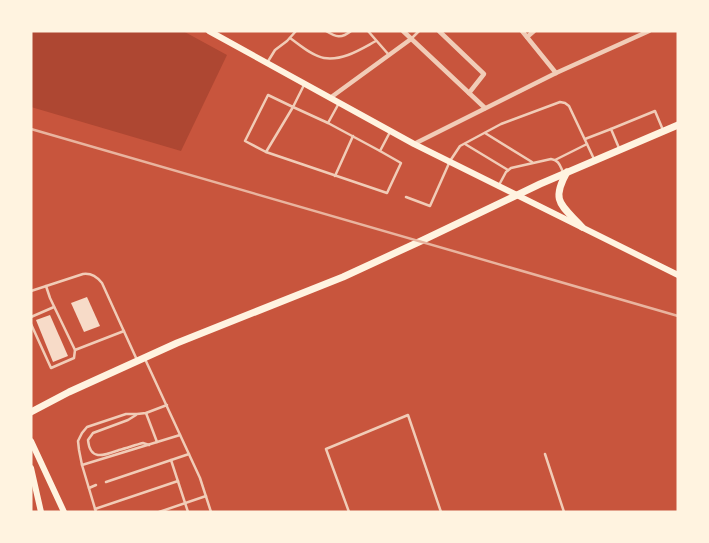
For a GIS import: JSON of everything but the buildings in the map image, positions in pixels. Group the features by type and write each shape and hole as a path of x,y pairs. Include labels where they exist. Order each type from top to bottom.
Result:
{"main road":[{"path":"209,31 414,144 678,275"},
{"path":"31,412 69,392 177,343 343,277 540,184 678,125"},
{"path":"566,173 560,186 558,199 582,228"},
{"path":"31,442 64,512"},
{"path":"31,468 41,512"}],"street":[{"path":"404,31 485,108"},
{"path":"439,31 484,74 468,93"},
{"path":"522,31 556,73"},
{"path":"527,37 534,31"},
{"path":"414,144 556,73 649,31"},
{"path":"330,98 411,39"}],"lane":[{"path":"267,63 275,50 296,31"},
{"path":"326,31 333,36 341,37 351,31"},
{"path":"368,31 389,55"},
{"path":"411,39 419,31"},
{"path":"290,38 310,52 323,58 343,57 376,41"},
{"path":"266,152 293,108 305,84"},
{"path":"268,95 328,123 401,163 387,193 266,152 245,141 268,95"},
{"path":"406,196 430,206 450,161 460,146 501,124 560,102 568,106 595,160"},
{"path":"328,123 339,103"},
{"path":"585,139 655,111 664,131"},
{"path":"611,129 620,150"},
{"path":"380,151 391,131"},
{"path":"485,133 534,163"},
{"path":"335,176 353,136"},
{"path":"465,144 508,170"},
{"path":"498,186 506,172 511,168 551,159 555,160 587,144"},
{"path":"555,160 566,173"},
{"path":"31,290 83,274 96,276 102,284 124,331 166,405 200,478 211,512"},
{"path":"31,324 51,368 74,358 75,350 46,286"},
{"path":"31,317 54,307"},
{"path":"75,350 124,331"},
{"path":"166,405 146,413 126,414 87,427 78,441 79,450 96,510 178,481"},
{"path":"146,413 157,442"},
{"path":"137,414 128,420 93,433 88,440 88,447 98,456 143,443 149,445"},
{"path":"349,512 326,449 408,415 441,512"},
{"path":"82,465 180,435"},
{"path":"106,482 189,454"},
{"path":"545,454 564,512"},
{"path":"171,460 188,512"},
{"path":"89,488 96,485"},
{"path":"159,512 206,496"}],"shaded area":[{"path":"31,31 183,31 227,55 181,151 31,107"}],"railway":[{"path":"31,129 678,316"}]}
